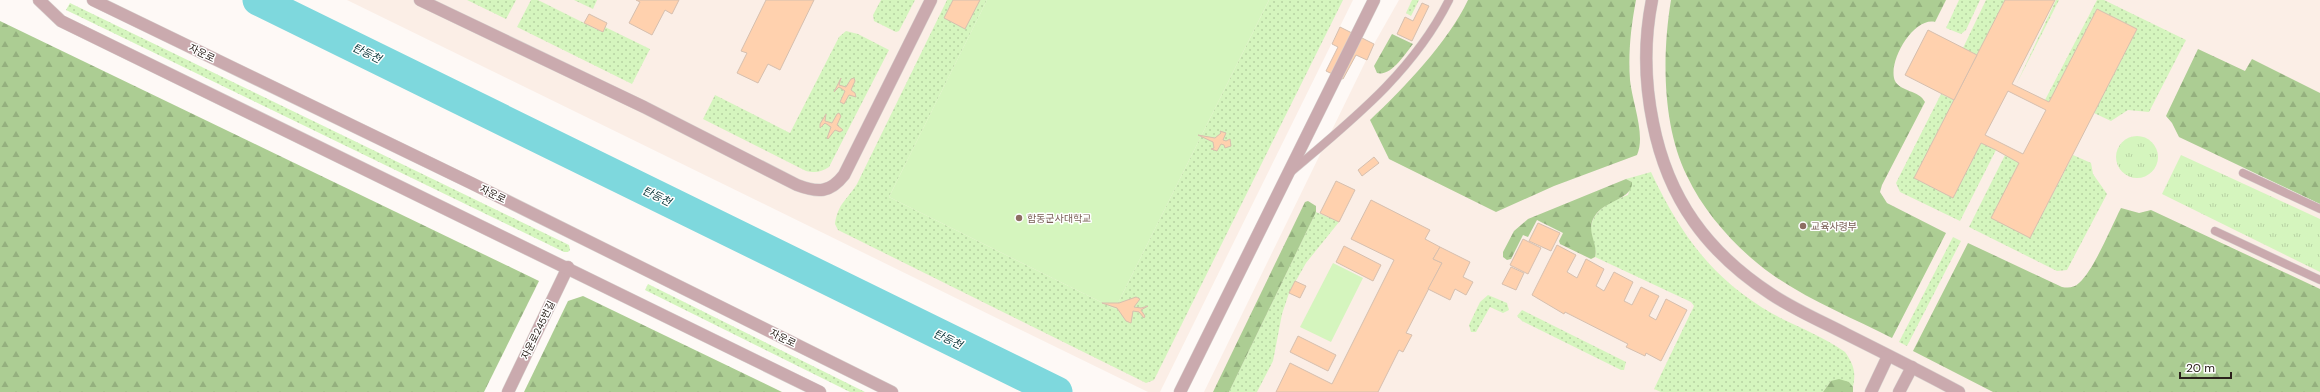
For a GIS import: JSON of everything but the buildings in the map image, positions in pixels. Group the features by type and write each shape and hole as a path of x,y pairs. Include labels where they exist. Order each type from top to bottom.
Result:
{"street":[{"path":"39,0 61,21 568,267 820,392"},
{"name":"자운로","path":"93,0 473,184 892,392"},
{"path":"420,0 644,107 798,185 819,190 836,185 844,175 931,0"},
{"path":"1180,392 1374,0"},
{"path":"1652,0 1646,72 1652,115 1660,154 1667,175 1684,208 1707,239 1736,268 1772,295 1959,392"},
{"name":"자운로245번길","path":"508,392 568,267"},
{"path":"1871,392 1888,356"},
{"path":"1899,392 1912,367"}],"lane":[{"path":"1288,174 1356,117 1386,88 1423,44 1449,0"},
{"path":"2243,173 2320,209"},
{"path":"2215,231 2320,280"}],"shaded area":[{"name":"합동군사대학교","path":"347,0 1353,0 1160,392 1148,392"},
{"name":"교육사령부","path":"1399,0 2320,0 2320,392 1204,392 1374,44"}],"green space":[{"path":"467,0 516,0 506,19"},
{"path":"531,0 538,0 602,32 605,27 650,49 632,84 517,27"},
{"path":"574,0 597,0 593,9"},
{"path":"881,0 915,0 899,31 896,32 874,21 873,15"},
{"path":"947,0 987,0 889,197 1115,309 1269,0 1343,0 1154,380 1146,383 838,230 835,224 838,211 857,184"},
{"path":"987,0 1269,0 1115,309 889,197"},
{"path":"1412,0 1419,0 1411,16 1406,13"},
{"path":"1468,0 1636,0 1631,30 1629,60 1631,89 1638,118 1640,138 1637,155 1554,186 1496,212 1389,159 1370,120 1397,94 1424,64 1449,32"},
{"path":"1671,0 1946,0 1935,22 1927,22 1918,27 1911,34 1898,53 1895,63 1895,81 1898,85 1919,95 1925,102 1882,185 1880,192 1887,203 1946,233 1892,338 1818,302 1766,270 1750,257 1723,230 1706,209 1687,176 1679,156 1669,112 1666,90 1666,44"},
{"path":"1959,0 1980,0 1966,30 1961,34 1946,28"},
{"path":"1986,0 2005,0 1977,55 1963,48"},
{"path":"2056,0 2059,0 2016,85"},
{"path":"2097,0 2104,0 2186,40 2149,112 2128,110 2111,121 2094,113 2137,29 2097,9 2049,102 2045,100"},
{"path":"70,3 569,245 570,250 568,252 564,252 66,10"},
{"path":"0,21 539,281 484,392 0,392"},
{"path":"846,31 858,34 889,50 829,167 818,172 806,171 703,119 715,95 790,133 839,37"},
{"path":"1392,34 1413,44 1397,64 1387,72 1377,73 1374,66"},
{"path":"2198,49 2245,71 2252,59 2320,93 2320,204 2179,137 2172,123 2166,116"},
{"path":"1941,94 1954,100 1914,178 1953,198 1981,143 1996,150 1960,221 1900,192 1896,183"},
{"path":"2137,136 2152,142 2158,157 2152,172 2137,178 2122,172 2116,157 2122,142"},
{"path":"2005,155 2019,163 2030,238 2073,155 2091,163 2093,174 2107,194 2067,270 2057,271 1969,227"},
{"path":"2181,155 2320,219 2320,272 2162,194"},
{"path":"1651,172 1686,235 1715,270 1732,286 1773,314 1819,336 1845,352 1854,369 1853,387 1849,382 1831,381 1823,392 1661,392 1654,389 1694,306 1691,302 1595,257 1596,254 1591,230 1592,222 1600,210 1628,195 1632,182 1626,179"},
{"path":"1626,179 1632,182 1628,192 1607,205 1597,213 1593,219 1591,230 1596,252 1595,257 1591,259 1560,244 1559,241 1563,233 1537,220 1528,237 1523,235 1511,259 1507,260 1503,257 1503,252 1514,231 1528,219"},
{"path":"1308,201 1316,206 1316,212 1229,392 1213,392 1305,202"},
{"path":"2121,208 2139,213 2151,210 2320,289 2320,392 1993,392 1913,351 1968,243 2062,287 2071,287 2075,286 2085,277 2102,248"},
{"path":"1316,212 1339,222 1306,263 1289,293 1282,314 1273,361 1257,392 1229,392"},
{"path":"1953,237 1961,241 1907,346 1899,342"},
{"path":"1333,263 1363,278 1331,342 1300,327"},
{"path":"648,284 865,392 850,392 645,290"},
{"path":"1488,295 1507,303 1509,310 1503,313 1490,307 1476,332 1471,332 1469,325 1480,302"},
{"path":"583,296 782,392 524,392 568,301"},
{"path":"1522,310 1626,362 1624,370 1621,370 1522,321 1517,316"},
{"path":"1839,379 1849,382 1853,387 1853,392 1823,392 1831,381"}],"waterway":[{"name":"탄동천","path":"258,0 1057,392"}],"place":[{"name":"합동군사대학교","path":"1019,218"},
{"name":"교육사령부","path":"1803,226"}]}
